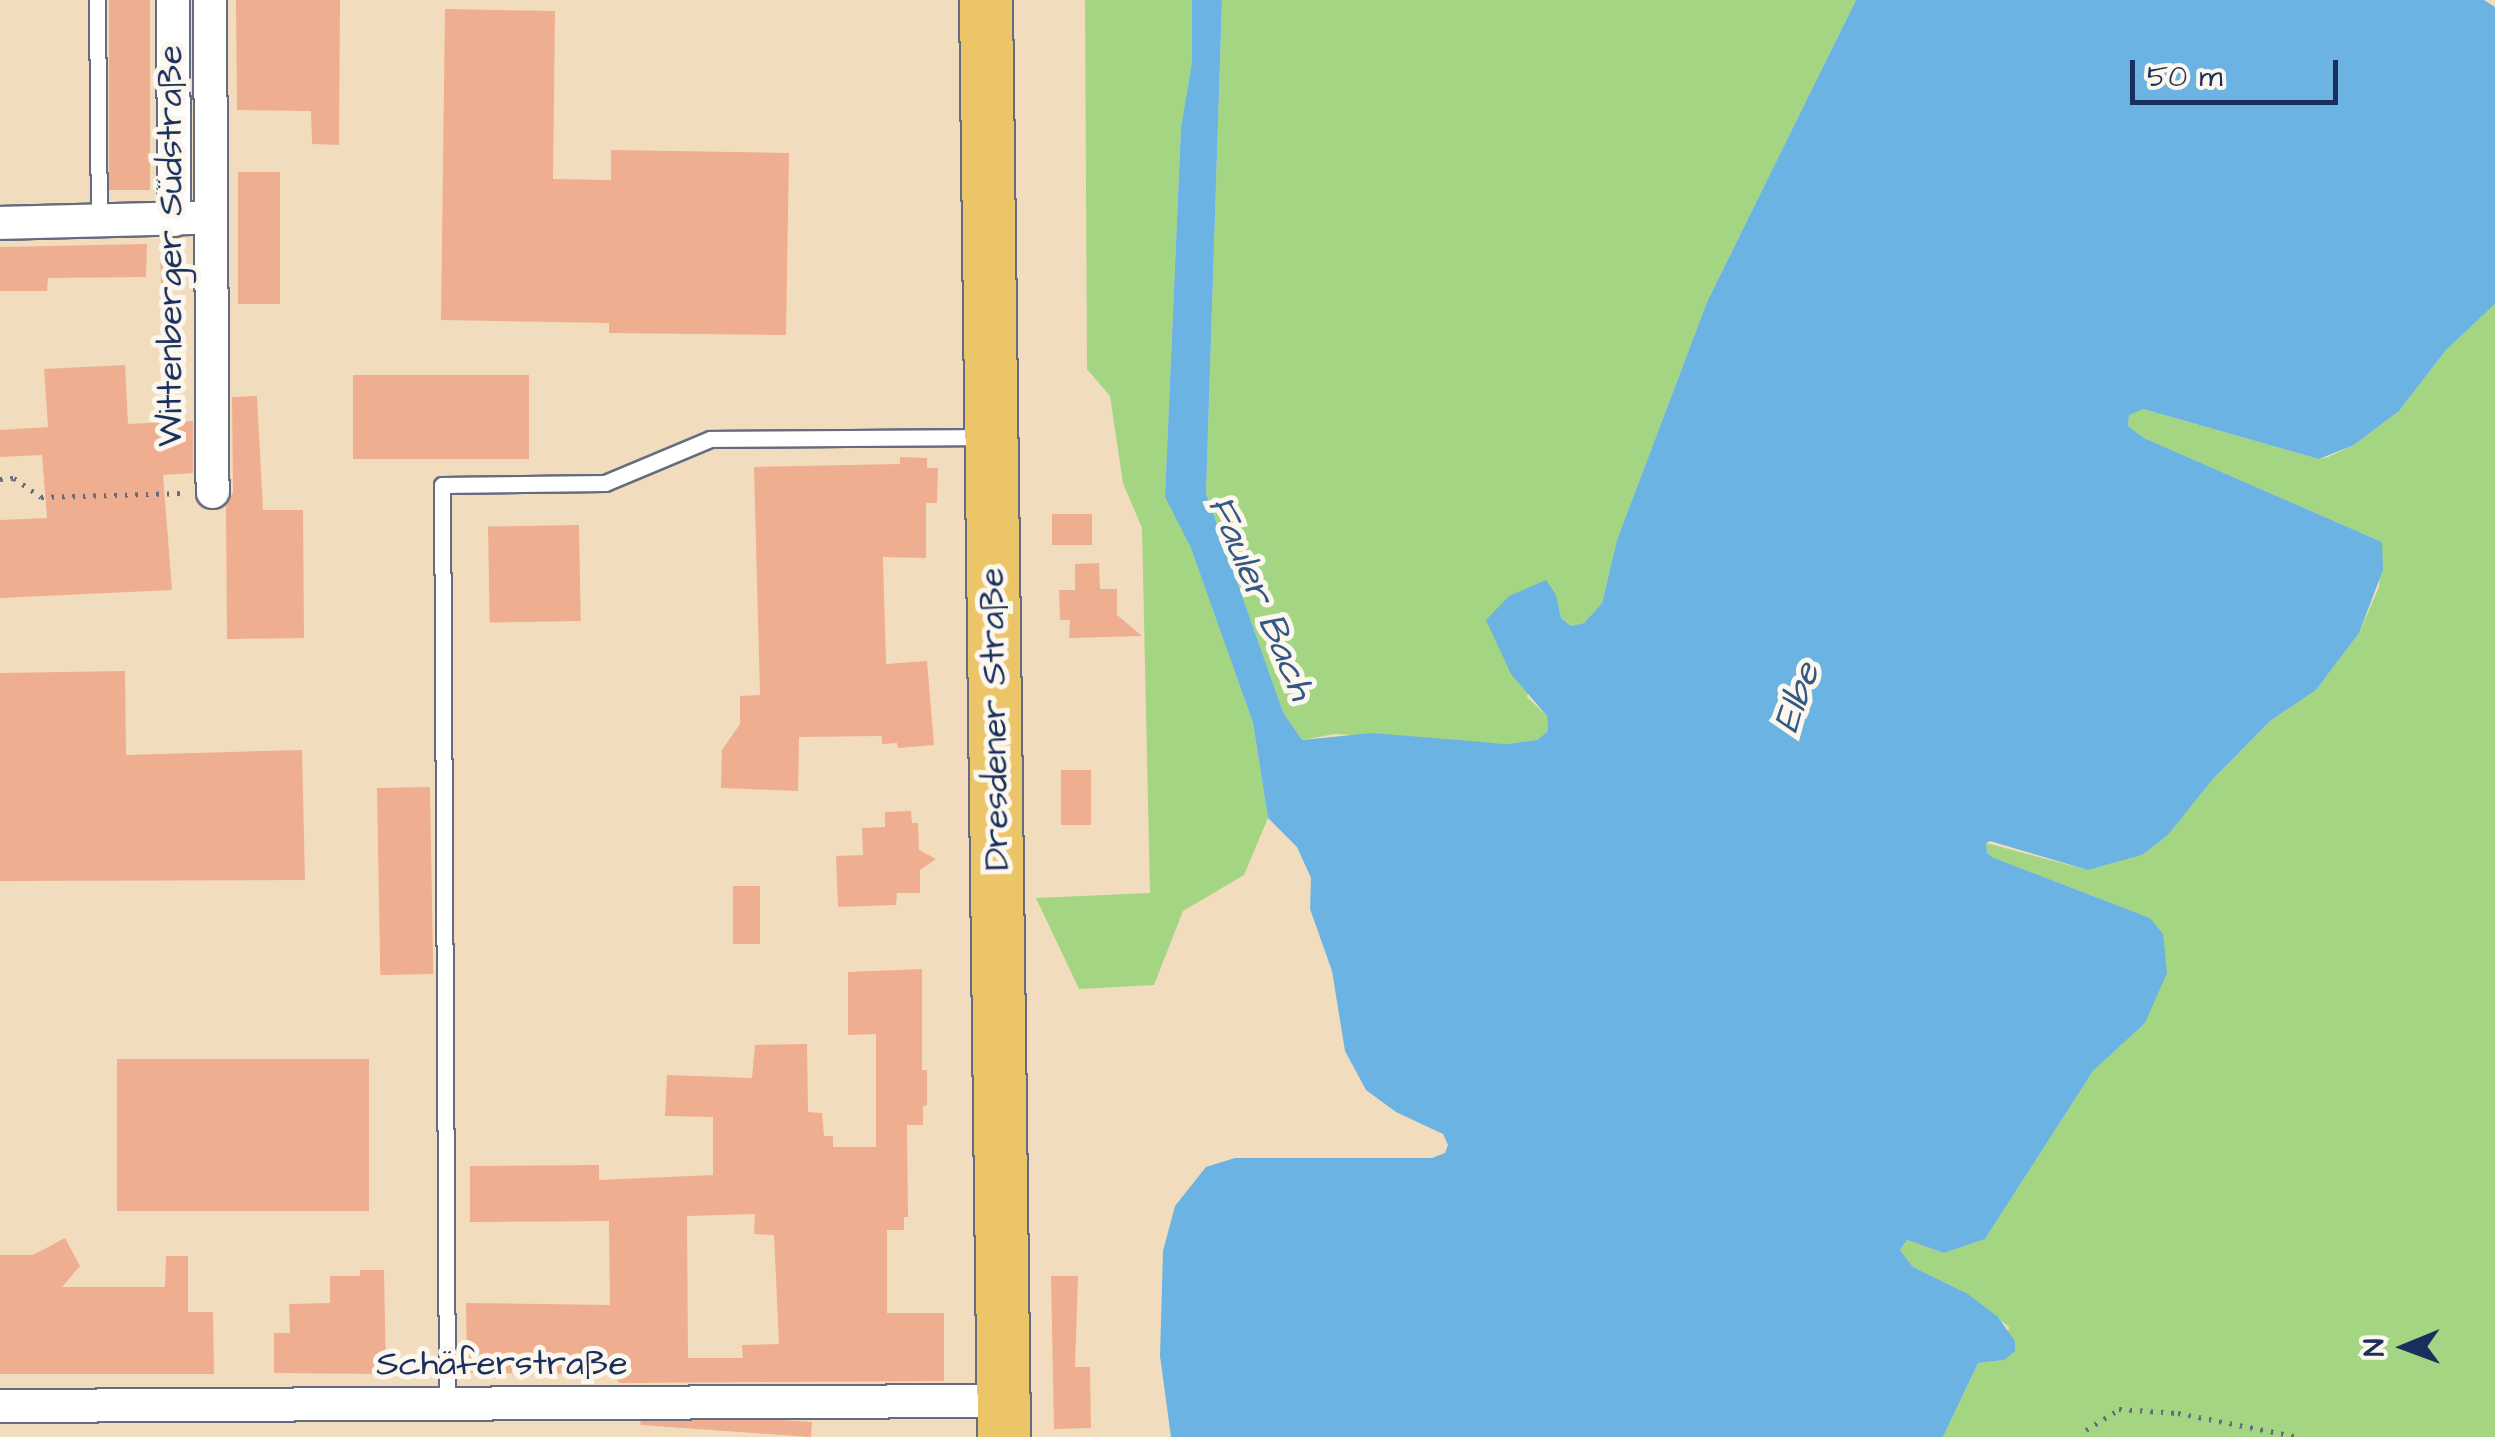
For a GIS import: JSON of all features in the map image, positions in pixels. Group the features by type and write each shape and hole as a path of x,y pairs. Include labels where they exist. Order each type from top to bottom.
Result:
{"main road":[{"name":"Dresdener Straße","path":"986,0 1004,1419"}],"street":[{"name":"Wittenberger Südstraße","path":"172,0 174,220"},
{"name":"Wittenberger Südstraße","path":"210,0 213,492"},
{"path":"0,223 213,216"},
{"name":"Schäferstraße","path":"0,1406 447,1404 1004,1419"}],"lane":[{"path":"97,0 99,222"},
{"path":"447,1404 442,485 605,482 710,439 992,437"}],"path":[{"path":"0,479 14,478 41,497 213,492"},
{"path":"2086,1430 2119,1409 2178,1413 2299,1437"}],"green space":[{"path":"1085,0 1192,0 1192,62 1181,127 1165,497 1191,547 1253,723 1268,818 1244,875 1183,911 1154,985 1079,989 1036,898 1150,893 1142,528 1123,483 1110,396 1087,369"},
{"path":"1222,0 1856,0 1707,302 1617,540 1602,603 1584,623 1571,626 1561,618 1556,595 1527,697 1547,716 1548,731 1537,740 1506,744 1335,734 1302,740 1283,712 1206,493"},
{"path":"2495,304 2495,1437 1943,1437 1978,1363 2004,1360 2009,1327 1968,1294 1913,1267 1900,1250 1907,1240 1944,1253 1985,1239 2093,1071 2145,1023 2163,939 2150,918 1994,858 1987,853 1986,843 2088,870 2142,855 2168,835 2213,779 2270,721 2316,690 2359,633 2379,587 2382,542 2144,438 2128,426 2129,415 2139,408 2319,459 2328,457 2354,445 2399,411 2446,350"}],"water":[{"name":"Elbe","path":"1192,0 1222,0 1206,493 1283,712 1302,740 1372,733 1506,744 1537,740 1548,731 1547,716 1511,674 1486,620 1509,596 1546,580 1556,595 1561,618 1571,626 1584,623 1602,603 1617,540 1707,302 1856,0 2484,0 2495,7 2495,304 2446,350 2399,411 2354,445 2319,459 2143,409 2129,415 2128,426 2144,438 2382,542 2383,570 2359,633 2316,690 2270,721 2213,779 2168,835 2142,855 2088,870 1986,843 1987,853 1994,858 2150,918 2163,934 2167,973 2145,1023 2093,1071 1985,1239 1944,1253 1907,1240 1900,1250 1913,1267 1968,1294 1998,1317 2015,1341 2015,1351 2004,1360 1978,1363 1943,1437 1171,1437 1160,1356 1163,1251 1175,1206 1206,1167 1235,1158 1432,1158 1445,1153 1448,1145 1443,1134 1396,1112 1366,1090 1345,1051 1332,971 1310,909 1311,878 1297,847 1268,818 1253,723 1191,548 1165,497 1181,127 1192,62"}],"building":[{"path":"109,0 150,0 150,190 109,190"},
{"path":"236,0 340,0 339,145 312,144 311,111 237,110"},
{"path":"445,9 555,11 553,179 611,180 611,150 789,153 786,335 609,333 609,323 441,320"},
{"path":"238,172 280,172 280,304 238,304"},
{"path":"147,244 146,277 48,278 47,291 0,291 0,247"},
{"path":"183,256 184,283 161,284 160,257"},
{"path":"125,365 128,424 193,421 193,473 163,475 172,590 0,598 0,520 47,518 42,455 0,457 0,430 48,427 44,369"},
{"path":"353,375 529,375 529,459 353,459"},
{"path":"257,396 263,510 303,510 304,638 227,639 226,507 233,492 232,397"},
{"path":"900,457 927,458 927,468 938,468 937,503 926,503 926,558 883,557 886,664 927,661 934,745 898,748 897,743 882,744 882,736 799,737 798,791 721,788 722,750 740,724 740,696 760,695 754,467 900,464"},
{"path":"1052,514 1092,514 1092,545 1052,545"},
{"path":"579,525 581,621 490,623 488,527"},
{"path":"1099,563 1100,589 1117,589 1117,615 1142,636 1069,638 1070,620 1060,620 1059,590 1075,590 1075,564"},
{"path":"125,671 126,755 302,750 305,880 0,881 0,673"},
{"path":"1061,770 1091,770 1091,825 1061,825"},
{"path":"430,787 433,974 380,975 377,788"},
{"path":"911,811 912,823 918,823 919,850 936,859 920,870 920,893 897,893 896,905 838,907 836,856 863,855 862,828 885,827 885,812"},
{"path":"733,886 760,886 760,944 733,944"},
{"path":"922,969 922,1070 927,1070 927,1105 923,1106 923,1125 907,1125 908,1217 904,1217 904,1230 887,1230 887,1313 944,1313 944,1381 619,1383 613,1374 467,1373 466,1303 610,1305 609,1221 470,1222 470,1166 599,1165 599,1180 713,1175 713,1117 665,1116 667,1075 752,1078 755,1045 807,1044 808,1112 822,1113 824,1136 833,1136 833,1147 876,1147 876,1034 848,1035 848,972","holes":["755,1214 754,1234 774,1235 779,1344 742,1345 743,1358 688,1358 687,1216"]},
{"path":"117,1059 369,1059 369,1211 117,1211"},
{"path":"65,1238 80,1266 62,1287 165,1287 166,1256 188,1256 188,1312 213,1312 214,1374 0,1374 0,1255 33,1255"},
{"path":"360,1270 384,1270 386,1374 274,1373 274,1333 290,1333 289,1304 330,1303 330,1276 360,1276"},
{"path":"1051,1276 1078,1276 1075,1367 1090,1367 1091,1428 1054,1429"},
{"path":"641,1410 812,1422 811,1437 640,1425"}],"water label":[{"name":"Fauler Bach","path":"1260,598"}]}
